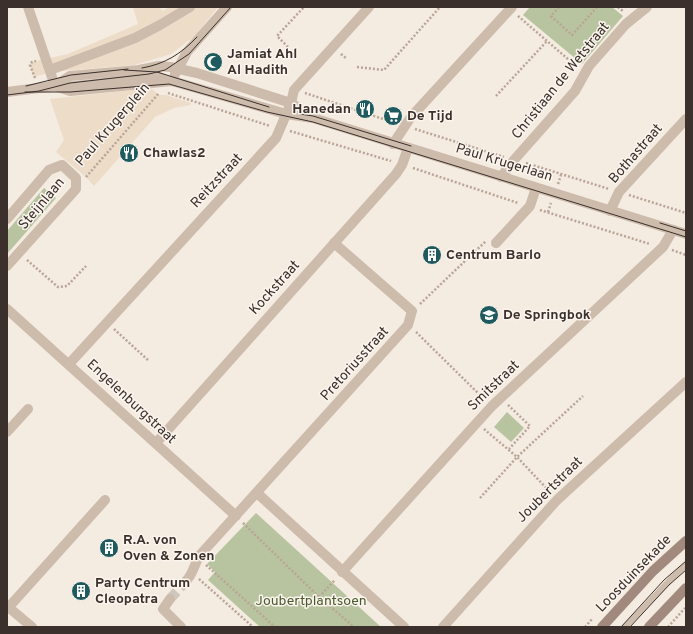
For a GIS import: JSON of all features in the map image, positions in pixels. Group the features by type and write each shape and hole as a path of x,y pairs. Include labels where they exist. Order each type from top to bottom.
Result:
{"main road":[{"name":"Loosduinsekade","path":"602,627 653,571 686,541"},
{"path":"649,627 686,588"}],"street":[{"path":"28,7 55,86"},
{"path":"50,70 135,38 190,7"},
{"path":"172,81 187,52 227,7"},
{"name":"Reitzstraat","path":"69,364 276,138 291,103 294,90 369,7"},
{"name":"Christiaan de Wetstraat","path":"501,177 514,160 575,91 584,73 626,24 647,7"},
{"path":"394,144 411,117 512,8"},
{"name":"Paul Krugerlaan","path":"55,86 70,76 139,70 158,66 178,68 291,103 313,118"},
{"name":"Paul Krugerlaan","path":"7,92 55,86 70,91 172,81 286,114 313,118 686,234"},
{"name":"Bothastraat","path":"610,211 620,192 686,119"},
{"name":"Kockstraat","path":"156,443 396,174 402,165 408,148"},
{"name":"Steijnlaan","path":"7,219 49,170 55,166 62,165 76,178 76,189 7,266"},
{"path":"496,243 530,206 536,188"},
{"name":"Smitstraat","path":"342,572 492,406 663,247 673,230"},
{"path":"334,243 412,311"},
{"name":"Engelenburgstraat","path":"7,309 236,516"},
{"name":"Pretoriusstraat","path":"191,575 194,564 198,558 408,325 412,311"},
{"name":"Joubertstraat","path":"443,627 557,500 686,382"},
{"path":"7,432 28,409"},
{"path":"257,492 342,572 404,627"},
{"path":"32,627 8,607 105,500"},
{"path":"170,599 163,609 181,627"}],"lane":[{"path":"624,627 686,565"}],"path":[{"path":"288,47 276,36 304,7"},
{"path":"357,67 384,70 440,7"},
{"path":"559,7 551,16 572,36 597,7"},
{"path":"512,8 584,73"},
{"path":"496,96 547,41"},
{"path":"36,88 30,65 32,62 46,58"},
{"name":"Paul Krugerplein","path":"76,189 159,95 160,90"},
{"path":"294,90 686,213"},
{"path":"167,93 402,165 686,255"},
{"path":"412,311 490,237 496,243"},
{"path":"19,252 58,287 67,286 86,266"},
{"path":"106,322 149,361"},
{"path":"408,325 492,406"},
{"path":"480,498 517,457 583,396"},
{"path":"501,397 530,426 508,449"},
{"path":"476,423 517,457 557,500"},
{"path":"236,516 319,597 354,627"},
{"path":"198,558 275,627"},
{"path":"319,597 342,572"},
{"path":"191,575 253,627"},
{"path":"668,627 686,606"}],"green space":[{"path":"530,7 612,7 623,16 582,64 523,15"},
{"path":"44,188 56,198 7,254 7,231"},
{"path":"507,412 524,428 511,442 494,427"},
{"name":"Joubertplantsoen","path":"256,513 381,627 260,627 208,580 215,572 207,564"}],"shaded area":[{"path":"133,7 158,7 163,11 169,7 218,7 195,36 171,54 134,65 50,72 34,77 30,65 32,62 68,54 138,24"},
{"path":"151,88 159,95 166,95 191,103 190,105 174,108 155,117 94,186 86,177 56,152 64,140 50,99"}],"tunnel":[{"path":"170,599 187,580"}],"tram line":[{"path":"7,95 39,91 70,83 149,74 165,70 189,54 231,7"},
{"path":"142,68 165,61 179,53 197,37"},
{"path":"26,86 71,75 128,69"},
{"path":"124,70 157,72 269,107"},
{"path":"25,92 70,92 169,84 267,112 313,122 686,237"},
{"path":"300,114 313,116 411,146"},
{"path":"660,223 686,231"},
{"path":"621,627 664,580 686,561"},
{"path":"630,627 669,585 686,570"}],"place":[{"name":"Jamiat Ahl Al Hadith","path":"213,62"},
{"name":"Hanedan","path":"365,109"},
{"name":"De Tijd","path":"393,116"},
{"name":"Chawlas2","path":"129,153"},
{"name":"Centrum Barlo","path":"432,255"},
{"name":"De Springbok","path":"489,315"},
{"name":"R.A. von Oven & Zonen","path":"109,548"},
{"name":"Party Centrum Cleopatra","path":"81,591"}]}
